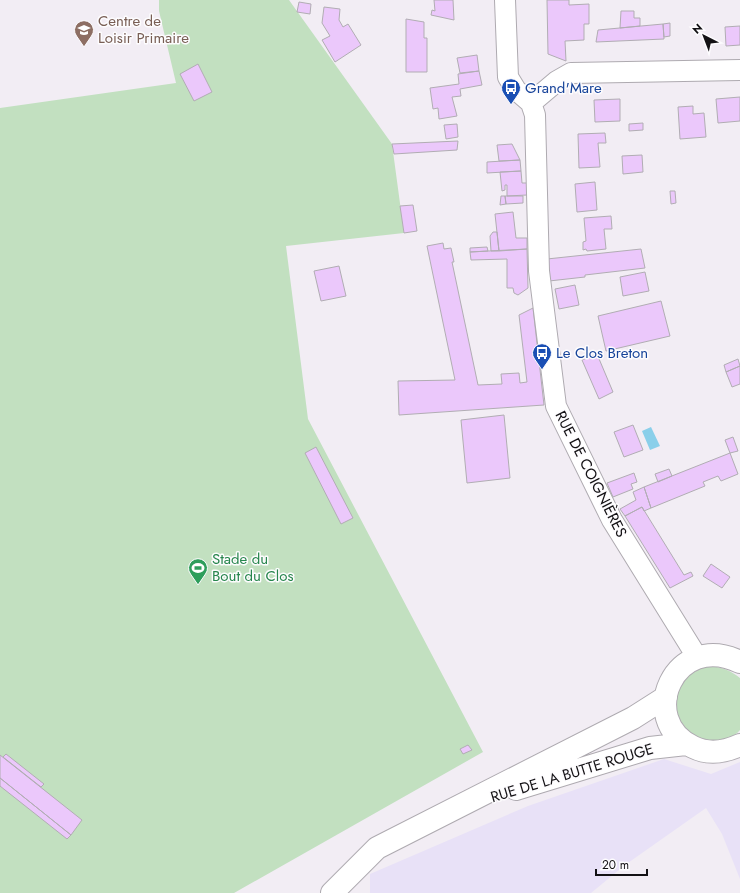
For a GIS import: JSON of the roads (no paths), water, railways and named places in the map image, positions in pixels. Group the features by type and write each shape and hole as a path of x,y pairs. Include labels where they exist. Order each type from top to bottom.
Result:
{"street":[{"path":"505,0 508,77 516,90 531,103 557,81 572,73 740,70"},
{"name":"RUE DE COIGNIÈRES","path":"531,103 535,119 539,271 556,406 612,520 697,657"},
{"path":"736,657 718,654 707,655 697,657 685,664 676,673 669,684 665,708 667,719 672,728 678,737 686,744 700,750 715,752 729,750 740,745"},
{"name":"RUE DE LA BUTTE ROUGE","path":"332,893 377,848 633,718 666,697"},
{"name":"RUE DE LA BUTTE ROUGE","path":"460,806 650,748 686,744"}],"water":[{"path":"651,427 660,446 650,450 642,431"}],"place":[{"name":"Centre de Loisir Primaire","path":"84,47"},
{"name":"Grand'Mare","path":"511,105"},
{"name":"Le Clos Breton","path":"542,370"},
{"name":"Stade du Bout du Clos","path":"198,585"}]}
